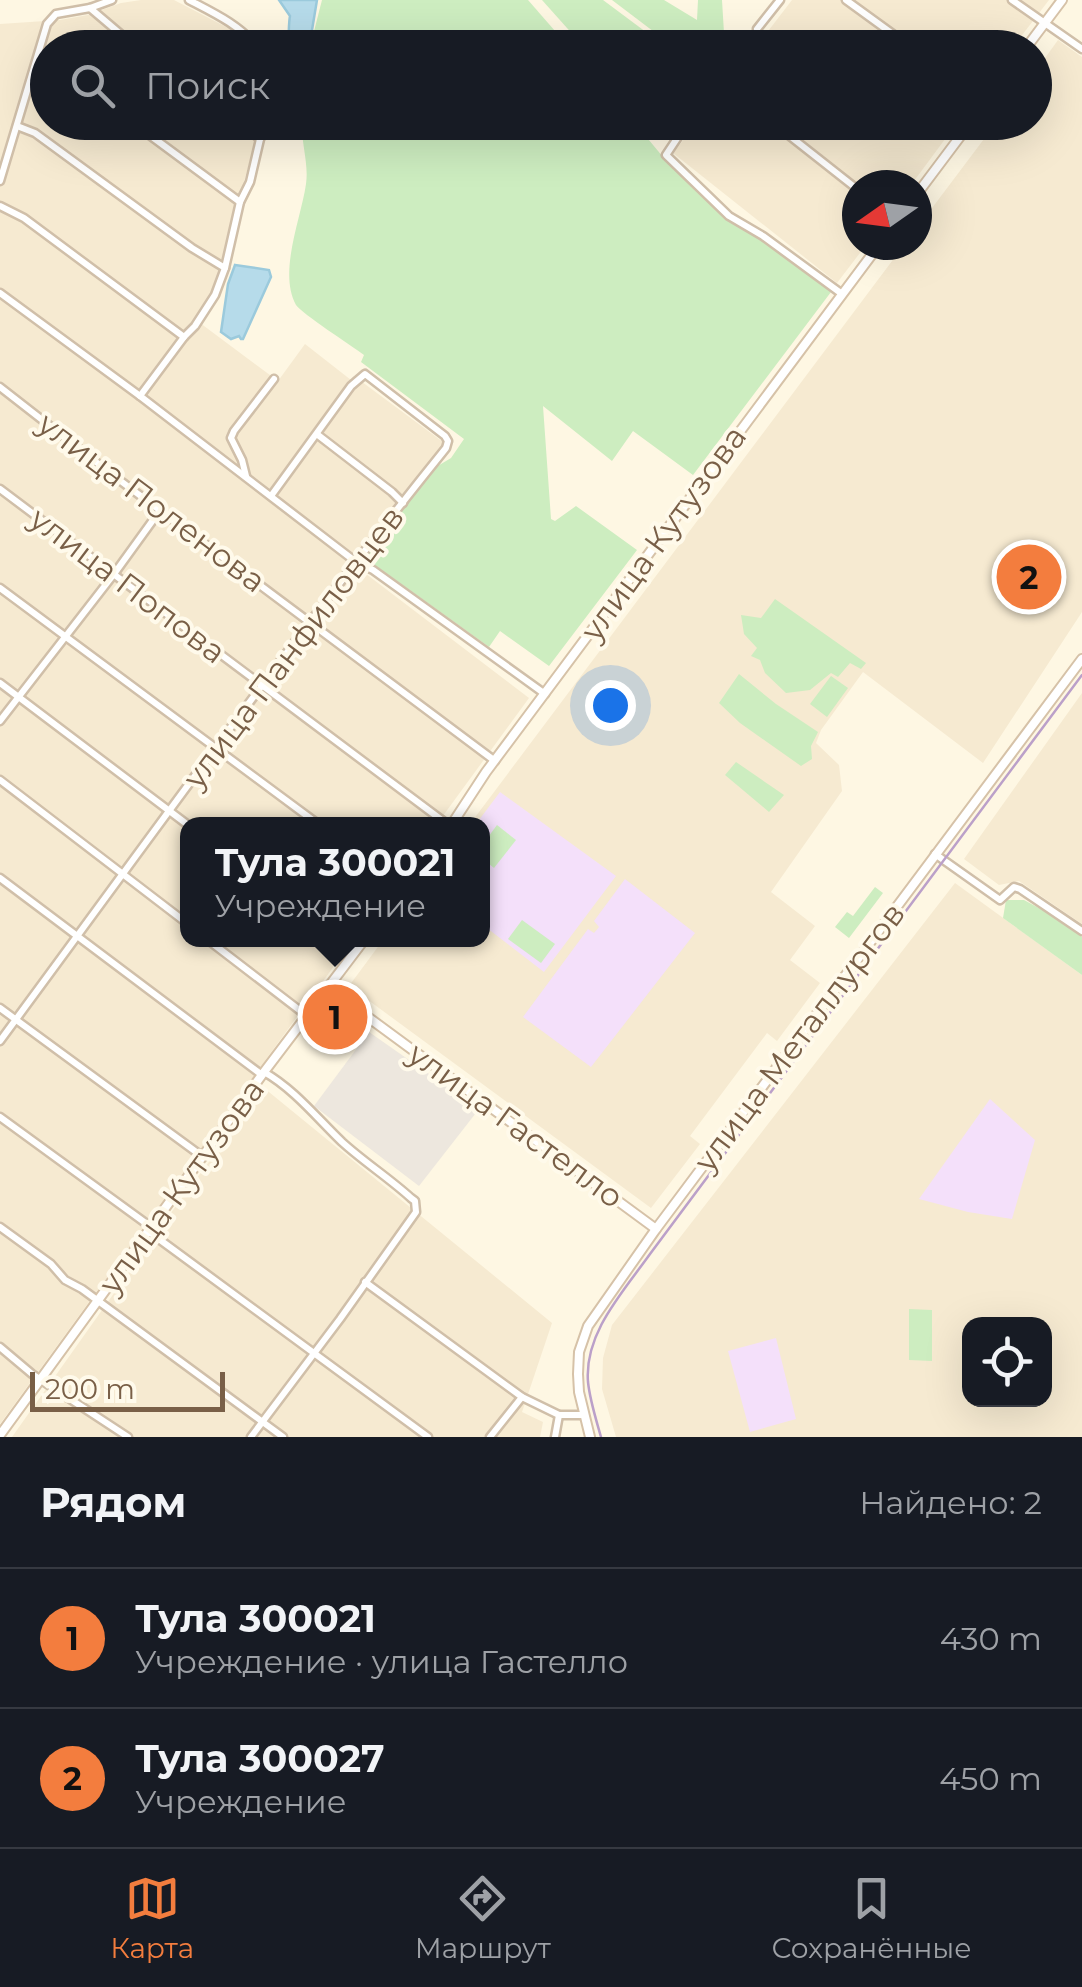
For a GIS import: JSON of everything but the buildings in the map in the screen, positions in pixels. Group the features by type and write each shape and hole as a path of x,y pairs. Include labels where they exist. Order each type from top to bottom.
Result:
{"main road":[{"path":"1040,30 1062,0"},
{"path":"932,174 958,140"},
{"name":"улица Кутузова","path":"454,817 868,260"},
{"name":"улица Металлургов","path":"590,1437 578,1374 579,1352 582,1338 607,1297 1082,659"},
{"name":"улица Кутузова","path":"0,1436 358,948"},
{"name":"улица Гастелло","path":"327,988 656,1228"}],"street":[{"path":"46,30 56,14 112,0"},
{"path":"189,0 239,30"},
{"path":"757,29 780,0"},
{"path":"846,0 887,30"},
{"path":"1012,0 1082,49"},
{"path":"90,8 116,30"},
{"path":"0,180 30,84"},
{"path":"17,126 30,131"},
{"path":"45,140 225,268"},
{"path":"156,140 240,202"},
{"path":"140,396 215,295 260,140"},
{"path":"676,140 666,155 729,216 842,294"},
{"path":"795,140 842,177"},
{"path":"0,206 24,218 184,337"},
{"path":"0,293 356,562 373,570 544,694"},
{"name":"улица Панфиловцев","path":"0,1040 167,811 448,441 365,374 318,435"},
{"path":"246,477 232,438 274,379"},
{"name":"улица Поленова","path":"0,386 495,761"},
{"path":"271,496 318,435 403,503"},
{"name":"улица Попова","path":"0,489 440,817"},
{"path":"0,721 162,509"},
{"path":"0,588 309,817"},
{"path":"0,683 180,820"},
{"path":"0,780 180,918"},
{"path":"936,854 1000,900 1014,887 1020,889 1082,932"},
{"path":"0,878 263,1074 282,1082 346,1145 414,1201 416,1212 251,1437"},
{"path":"217,947 306,1016"},
{"path":"0,1008 202,1157"},
{"path":"0,1117 428,1437"},
{"path":"0,1227 52,1264 65,1280 284,1437"},
{"path":"365,1282 522,1396 560,1415 584,1416"},
{"path":"0,1346 41,1379 128,1437"},
{"path":"490,1437 522,1396"},
{"path":"555,1437 560,1415"}],"shaded area":[{"path":"174,0 231,30 30,30 30,140 255,140 214,293 196,320 278,381 305,344 443,442 353,564 529,698 442,817 180,817 180,947 348,947 0,1424 0,24 60,20 121,3"},
{"path":"792,0 1049,0 1026,30 769,30"},
{"path":"1058,40 1082,57 1082,612 983,763 863,672 821,730 816,743 839,765 842,791 771,892 815,926 790,960 820,983 777,1041 767,1033 690,1136 700,1144 651,1208 349,986 378,947 490,947 490,817 475,817 893,260 932,260 932,208 983,140 1052,140 1052,48"},
{"path":"683,140 944,140 922,170 842,170 842,260 855,260 837,283 673,153"},
{"path":"1082,693 1082,924 1019,881 999,885 964,859"},
{"path":"500,792 616,876 544,972 490,930 490,817 481,817"},
{"path":"625,879 695,933 591,1067 523,1017 588,929 594,933 599,927 594,921"},
{"path":"955,883 1082,975 1082,1437 616,1437 602,1389 603,1358 612,1325"},
{"path":"369,1032 479,1109 419,1186 314,1106"},
{"path":"264,1088 552,1323 522,1412 543,1422 540,1437 12,1437"},
{"path":"990,1099 1035,1140 1012,1219 919,1199"},
{"path":"776,1338 796,1419 750,1432 728,1351"}],"green space":[{"path":"322,0 528,0 554,30 314,30"},
{"path":"542,0 603,0 643,30 569,30"},
{"path":"612,0 664,0 697,20 698,0 722,0 724,30 652,30"},
{"path":"304,140 649,140 730,220 831,292 693,475 633,431 612,461 543,406 551,519 555,521 576,506 637,550 549,666 500,631 489,647 365,558 436,467 451,458 464,439 361,362 364,355 296,305 291,292 290,261 307,176"},
{"path":"775,599 866,663 861,669 850,663 838,677 831,673 810,690 786,693 765,673 760,660 751,656 757,648 744,634 741,615 761,618"},
{"path":"739,674 818,732 811,746 812,759 801,766 740,723 719,703"},
{"path":"831,676 848,688 827,717 810,704"},
{"path":"736,762 784,795 769,812 725,775"},
{"path":"497,825 516,840 494,868 490,865 490,834"},
{"path":"875,887 883,893 849,938 835,927 847,912 853,916"},
{"path":"1006,900 1024,900 1061,920 1082,937 1082,975 1003,918"},
{"path":"522,920 555,944 541,963 508,939"},
{"path":"909,1309 932,1310 932,1361 909,1360"}],"water":[{"path":"279,0 317,0 312,30 290,30 290,16"},
{"path":"235,265 269,270 271,277 243,339 231,339 221,332"}],"tram line":[{"path":"601,1437 589,1389 588,1364 599,1330 617,1298 1082,675"}],"place":[{"name":"Тула 300027","path":"1029,577"},
{"name":"Тула 300021","path":"335,1017"}]}
